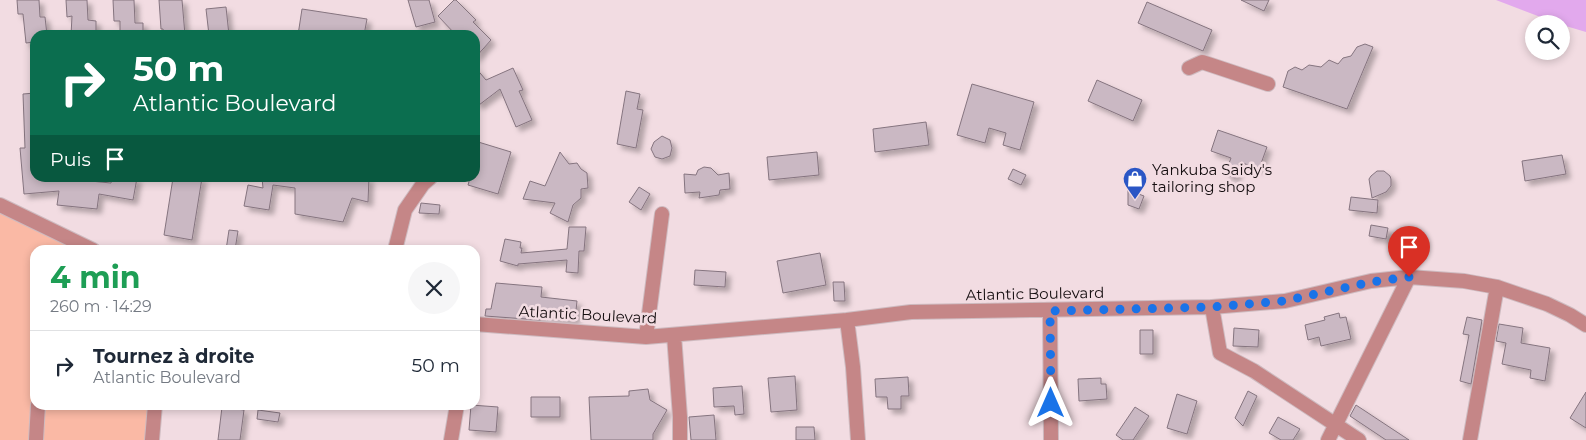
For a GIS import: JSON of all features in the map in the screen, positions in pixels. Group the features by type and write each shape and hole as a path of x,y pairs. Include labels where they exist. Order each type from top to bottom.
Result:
{"street":[{"path":"1189,68 1202,62 1268,84"},
{"path":"396,245 404,210 425,182"},
{"path":"0,205 83,245"},
{"path":"646,337 662,214"},
{"path":"1328,440 1409,277"},
{"name":"Atlantic Boulevard","path":"480,324 646,337 847,320 911,312 1212,307 1284,301 1371,282 1409,277 1464,281 1497,287 1547,304 1586,324"},
{"path":"1470,440 1497,287"},
{"path":"1212,307 1220,353 1254,371 1359,440"},
{"path":"1050,311 1051,440"},
{"path":"847,320 853,367 858,440"},
{"path":"674,334 680,440"},
{"path":"36,440 38,410"},
{"path":"152,440 155,410"},
{"path":"451,440 456,410"}],"shaded area":[{"path":"1496,0 1586,0 1586,32 1570,27 1570,15 1535,15"},
{"path":"0,205 83,245 30,245 30,410 154,410 151,440 0,440"}],"building":[{"path":"17,0 39,0 40,17 45,17 46,30 30,30 30,43 26,43 23,14 18,14"},
{"path":"66,0 87,0 88,20 96,21 96,30 71,30 72,16 67,17"},
{"path":"113,0 134,0 135,23 143,23 143,30 120,30 120,21 114,21"},
{"path":"159,0 182,0 185,30 161,29"},
{"path":"408,0 429,0 435,22 416,27"},
{"path":"456,0 476,20 473,22 491,40 480,52 480,30 451,30 438,16"},
{"path":"1241,0 1269,0 1264,11"},
{"path":"1147,2 1212,30 1203,51 1138,23"},
{"path":"226,7 228,30 208,30 206,9"},
{"path":"302,9 367,19 365,30 299,30"},
{"path":"1365,44 1373,47 1347,109 1283,87 1288,71 1295,67 1302,70 1309,65 1321,67 1329,60 1338,64 1343,58 1351,56 1357,47"},
{"path":"513,68 523,90 519,91 532,120 516,127 500,89 480,104 480,73 486,80"},
{"path":"1097,80 1142,100 1133,121 1088,101"},
{"path":"972,84 1034,102 1020,150 1003,145 1006,133 989,128 985,143 957,135"},
{"path":"626,91 640,94 637,109 643,110 636,148 617,144"},
{"path":"30,93 30,182 136,182 133,200 99,194 97,209 57,205 59,191 24,194 20,148 25,148 23,94"},
{"path":"926,122 929,145 875,152 873,129"},
{"path":"1218,130 1267,147 1259,169 1240,162 1235,178 1225,174 1231,158 1211,151"},
{"path":"662,136 670,140 672,148 670,156 662,159 655,157 651,149 654,142"},
{"path":"480,143 511,152 498,194 468,185 469,182 480,182"},
{"path":"560,152 569,164 577,163 587,173 588,188 581,189 581,198 573,205 568,222 550,213 555,203 523,199 530,181 545,186"},
{"path":"817,152 819,175 769,180 767,157"},
{"path":"1562,155 1566,174 1525,181 1522,161"},
{"path":"704,167 711,168 718,175 729,173 730,189 720,190 719,195 699,198 700,192 685,193 684,174 696,175 698,170"},
{"path":"1013,169 1026,175 1021,185 1008,179"},
{"path":"1377,171 1384,171 1390,176 1391,186 1386,192 1372,198 1369,179"},
{"path":"172,182 201,182 192,240 164,235"},
{"path":"262,182 369,182 368,202 352,198 343,222 295,214 295,188 273,185 269,210 244,206 248,185 263,188"},
{"path":"639,187 650,194 641,210 629,202"},
{"name":"Yankuba Saidy's tailoring shop","path":"1128,190 1144,196 1139,209 1128,205"},
{"path":"1351,197 1378,200 1377,213 1349,210"},
{"path":"421,203 440,205 439,214 419,213"},
{"path":"1371,225 1388,228 1386,239 1369,236"},
{"path":"569,227 586,227 584,251 579,251 578,273 566,272 567,260 518,264 518,266 500,261 505,239 521,242 521,253 567,249"},
{"path":"229,230 238,231 236,245 227,245"},
{"path":"820,253 826,285 783,293 777,261"},
{"path":"695,270 726,272 725,287 694,285"},
{"path":"833,282 844,282 845,301 834,301"},
{"path":"496,283 542,287 541,297 577,301 575,320 540,316 540,320 485,316 486,309 491,309"},
{"path":"1339,313 1340,318 1346,317 1351,339 1321,346 1319,337 1308,340 1305,325 1325,320 1324,317"},
{"path":"1467,317 1482,320 1471,384 1460,381 1469,335 1463,334"},
{"path":"1499,324 1523,328 1521,343 1550,348 1545,381 1530,378 1531,370 1502,364 1506,343 1496,341"},
{"path":"1234,328 1259,330 1258,347 1233,346"},
{"path":"1140,330 1153,330 1153,354 1140,354"},
{"path":"795,376 797,410 771,412 768,378"},
{"path":"908,377 909,396 901,396 901,409 888,409 887,397 876,397 875,379"},
{"path":"1101,378 1101,384 1106,384 1107,399 1079,401 1078,379"},
{"path":"742,386 744,414 735,415 734,406 714,407 713,388"},
{"path":"648,389 650,400 667,410 653,434 653,440 591,440 589,397 629,396 629,391"},
{"path":"1248,391 1257,396 1243,426 1235,418"},
{"path":"1586,392 1586,428 1570,418"},
{"path":"1177,394 1197,401 1187,434 1167,428"},
{"path":"531,397 560,397 560,417 531,417"},
{"path":"1356,405 1409,440 1386,440 1350,416"},
{"path":"480,406 498,407 496,432 469,430 471,410 480,410"},
{"path":"1135,407 1149,416 1133,440 1123,440 1116,435"},
{"path":"222,410 244,410 240,440 218,440"},
{"path":"258,410 280,413 278,422 257,419"},
{"path":"714,415 716,440 691,440 689,417"},
{"path":"1278,417 1300,429 1293,440 1281,440 1269,433"},
{"path":"796,427 814,427 815,440 796,440"}],"place":[{"name":"Yankuba Saidy's tailoring shop","path":"1135,200"}],"route":[{"path":"1051,403 1050,311 1212,307 1284,301 1386,279 1409,277"}]}
